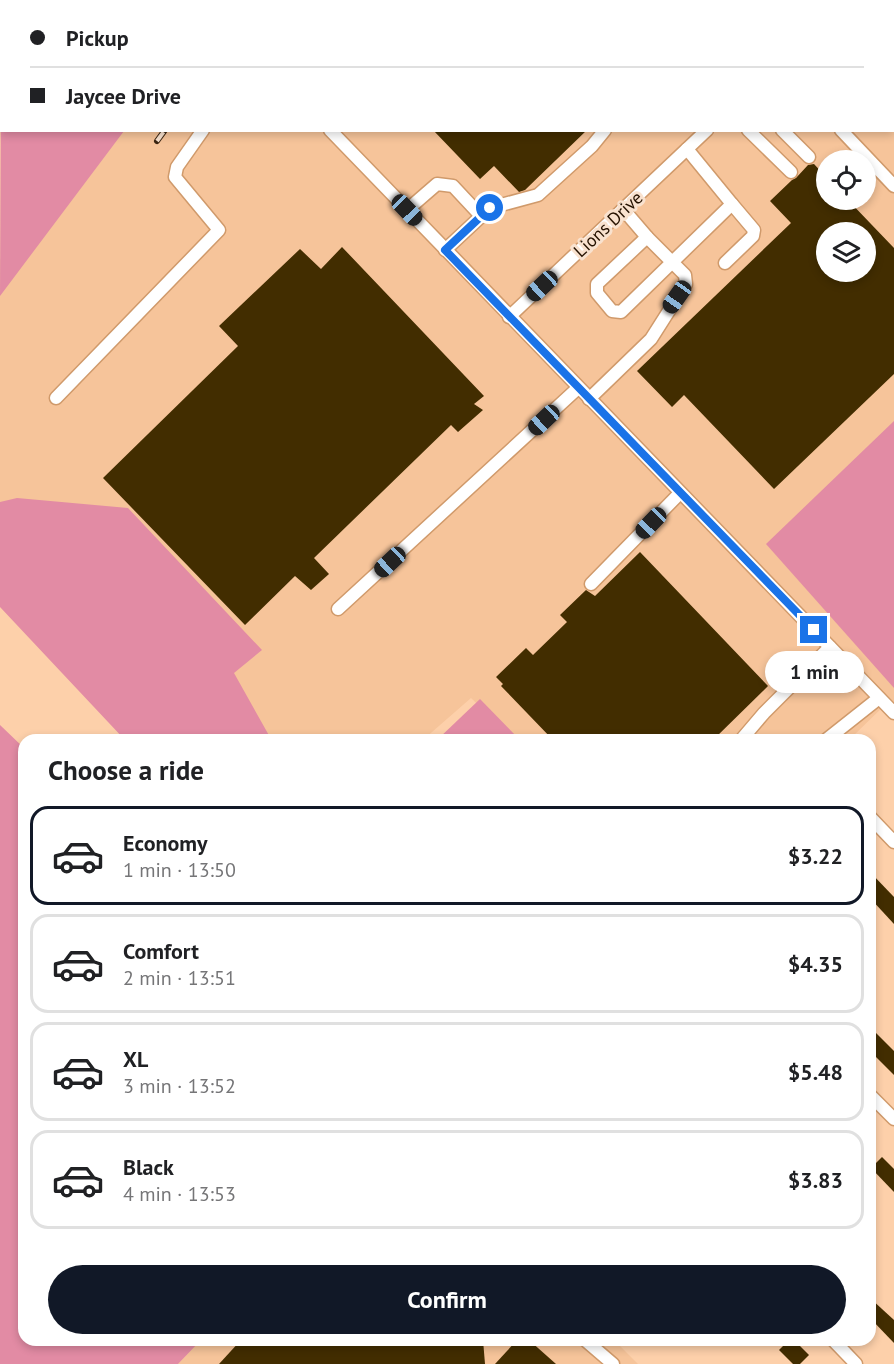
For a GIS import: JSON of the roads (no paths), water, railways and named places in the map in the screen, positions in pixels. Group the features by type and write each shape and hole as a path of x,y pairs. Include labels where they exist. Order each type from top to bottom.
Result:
{"street":[{"path":"56,398 219,230 175,177 177,167 202,132"},
{"path":"332,132 894,713"},
{"path":"445,250 490,208 538,195 592,146 602,132"},
{"name":"Lions Drive","path":"509,317 705,132"},
{"path":"750,132 790,172"},
{"path":"784,132 809,157"},
{"path":"843,132 894,186"},
{"path":"687,149 754,230 753,236 725,263"},
{"path":"407,210 437,184 453,186 481,216"},
{"path":"647,237 597,284 597,293 612,311 621,312 732,204"},
{"path":"589,399 651,339 667,310 686,284 685,275 647,237 624,209"},
{"path":"338,609 578,388"},
{"path":"591,584 680,493"},
{"path":"746,734 830,647"},
{"path":"834,734 879,698"},
{"path":"876,823 894,842"},
{"path":"876,1101 894,1119"},
{"path":"592,1346 613,1364"},
{"path":"839,1346 856,1364"}],"railway":[{"path":"157,141 164,132"}]}
